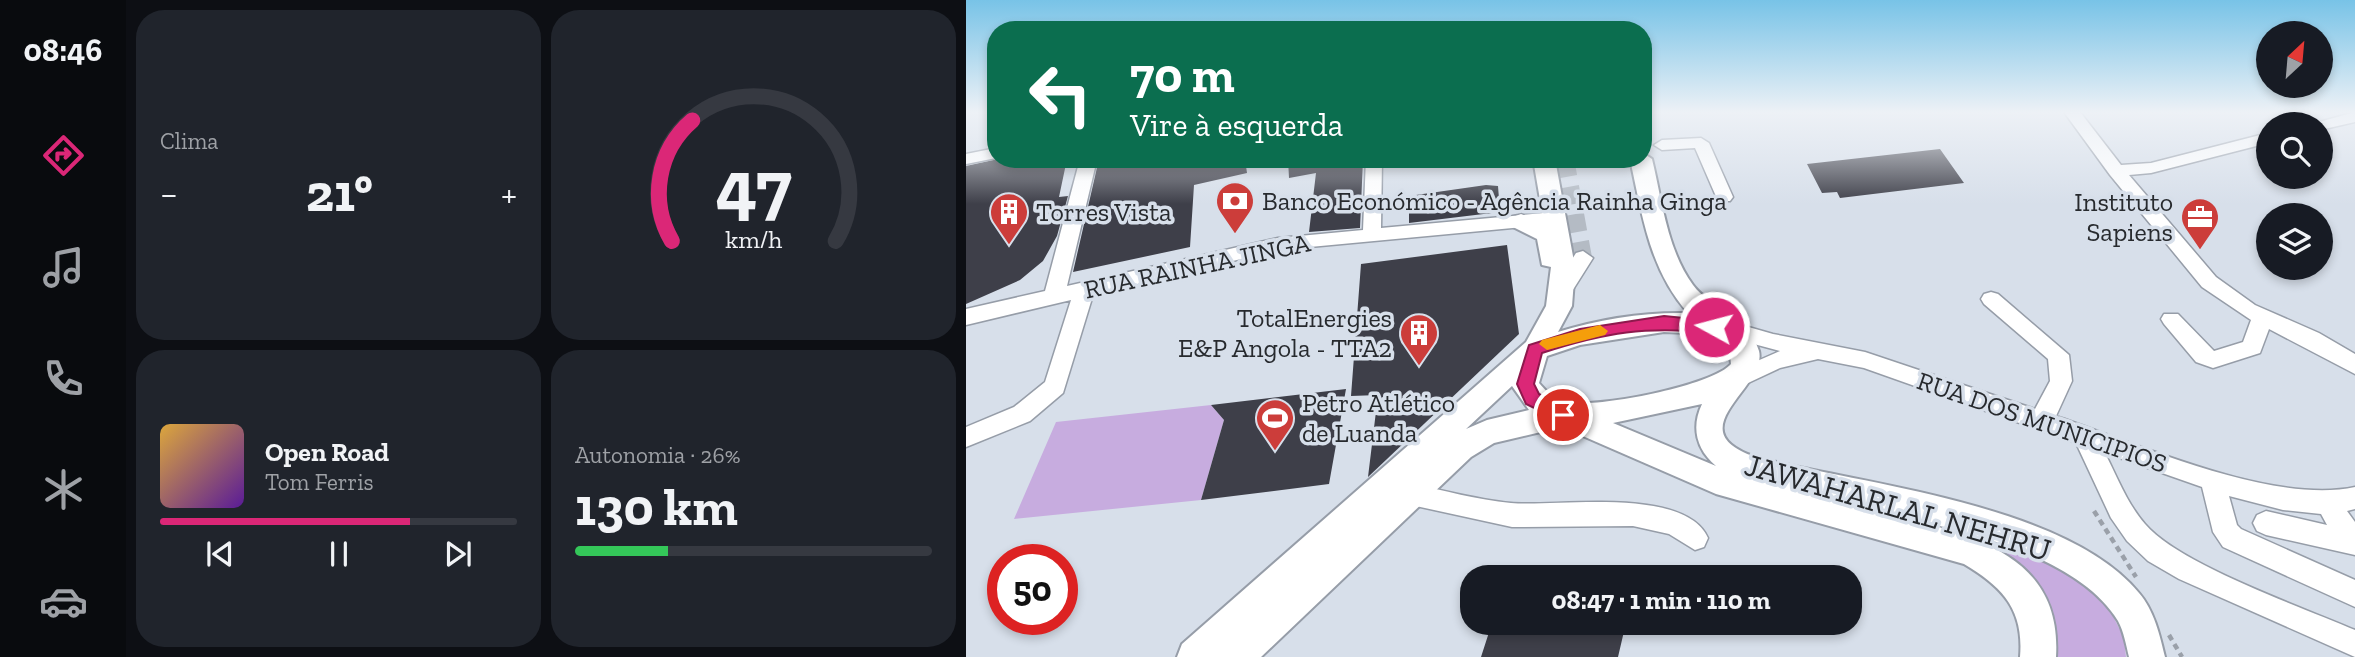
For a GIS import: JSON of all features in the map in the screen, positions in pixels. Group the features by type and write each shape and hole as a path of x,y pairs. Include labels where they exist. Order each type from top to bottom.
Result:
{"main road":[{"path":"1195,657 1535,349 1552,323 1562,291 1563,267 1546,168"},
{"path":"1643,168 1668,267 1676,285 1690,303 1731,330"},
{"path":"1432,443 1479,385 1521,346 1547,311 1552,268 1548,235 1521,222"},
{"path":"1535,349 1567,338 1632,324 1664,321 1731,330"},
{"name":"JAWAHARLAL NEHRU","path":"1731,330 1741,340 1747,355 1744,368 1721,393 1708,422 1709,437 1726,457 1758,470 1953,516 2023,537 2063,553 2097,575 2127,603 2141,632 2147,657"},
{"name":"JAWAHARLAL NEHRU","path":"1535,349 1525,384 1532,399 1563,415 1716,480 1981,556 2005,572 2032,605 2041,643 2038,657"},
{"path":"1235,657 1388,512 1411,495 1460,448 1487,432 1563,415 1643,408 1731,382"}],"street":[{"path":"2095,143 2209,282 2228,298 2320,343 2355,365"},
{"path":"2116,171 2151,168 2250,143"},
{"path":"1662,145 1701,144 1724,197"},
{"path":"966,159 987,155"},
{"path":"1054,297 1087,168"},
{"path":"1371,234 1374,168"},
{"name":"RUA RAINHA JINGA","path":"966,317 1278,244 1555,218"},
{"path":"1562,291 1583,258"},
{"path":"966,437 1022,414 1055,387 1084,290"},
{"path":"1991,299 2058,355 2062,366 2058,394 2041,420"},
{"path":"2171,319 2204,356 2213,360 2252,347 2263,317"},
{"name":"RUA DOS MUNICIPIOS","path":"1731,330 1773,342 1865,360 2211,481 2270,497 2326,501 2355,498"},
{"path":"1731,382 1775,361 1828,352"},
{"path":"2084,435 2120,510 2136,533 2157,552 2200,576 2355,645"},
{"path":"2211,481 2226,532 2232,538 2355,594"},
{"path":"1411,495 1512,515 1651,517 1684,527 1695,538"},
{"path":"2326,501 2355,543"},
{"path":"2266,523 2355,543"}],"shaded area":[{"path":"1211,405 1224,420 1201,500 1014,519 1056,422"},
{"path":"1714,456 2031,549 2103,596 2124,638 2126,657 2051,657 2019,569"}],"building":[{"path":"1940,149 1964,183 1840,198 1837,192 1822,193 1807,164"},
{"name":"Torres Vista","path":"987,161 987,168 1065,168 1059,197 1068,196 1057,236 1043,261 1020,280 966,304 966,166"},
{"path":"1097,168 1246,168 1247,173 1194,185 1190,247 1073,272"},
{"path":"1288,168 1363,168 1360,228 1309,232 1316,173 1289,178"},
{"path":"1486,185 1498,186 1500,212 1409,223 1409,196"},
{"name":"TotalEnergies E&P Angola - TTA2","path":"1507,245 1519,334 1368,477 1378,395 1351,396 1361,264"},
{"name":"Petro Atlético de Luanda","path":"1346,389 1329,484 1201,500 1224,420 1211,405"},
{"path":"1488,635 1623,635 1618,657 1481,657"}],"tunnel":[{"path":"1567,168 1583,258"}],"slow traffic":[{"path":"1547,344 1600,331"}],"place":[{"name":"Banco Económico - Agência Rainha Ginga","path":"1235,235"},
{"name":"Torres Vista","path":"1009,246"},
{"name":"Instituto Sapiens","path":"2200,251"},
{"name":"TotalEnergies E&P Angola - TTA2","path":"1419,367"},
{"name":"Petro Atlético de Luanda","path":"1275,452"}],"route":[{"path":"1563,415 1532,399 1525,384 1535,349 1555,341 1632,324 1664,321 1714,327"}]}
